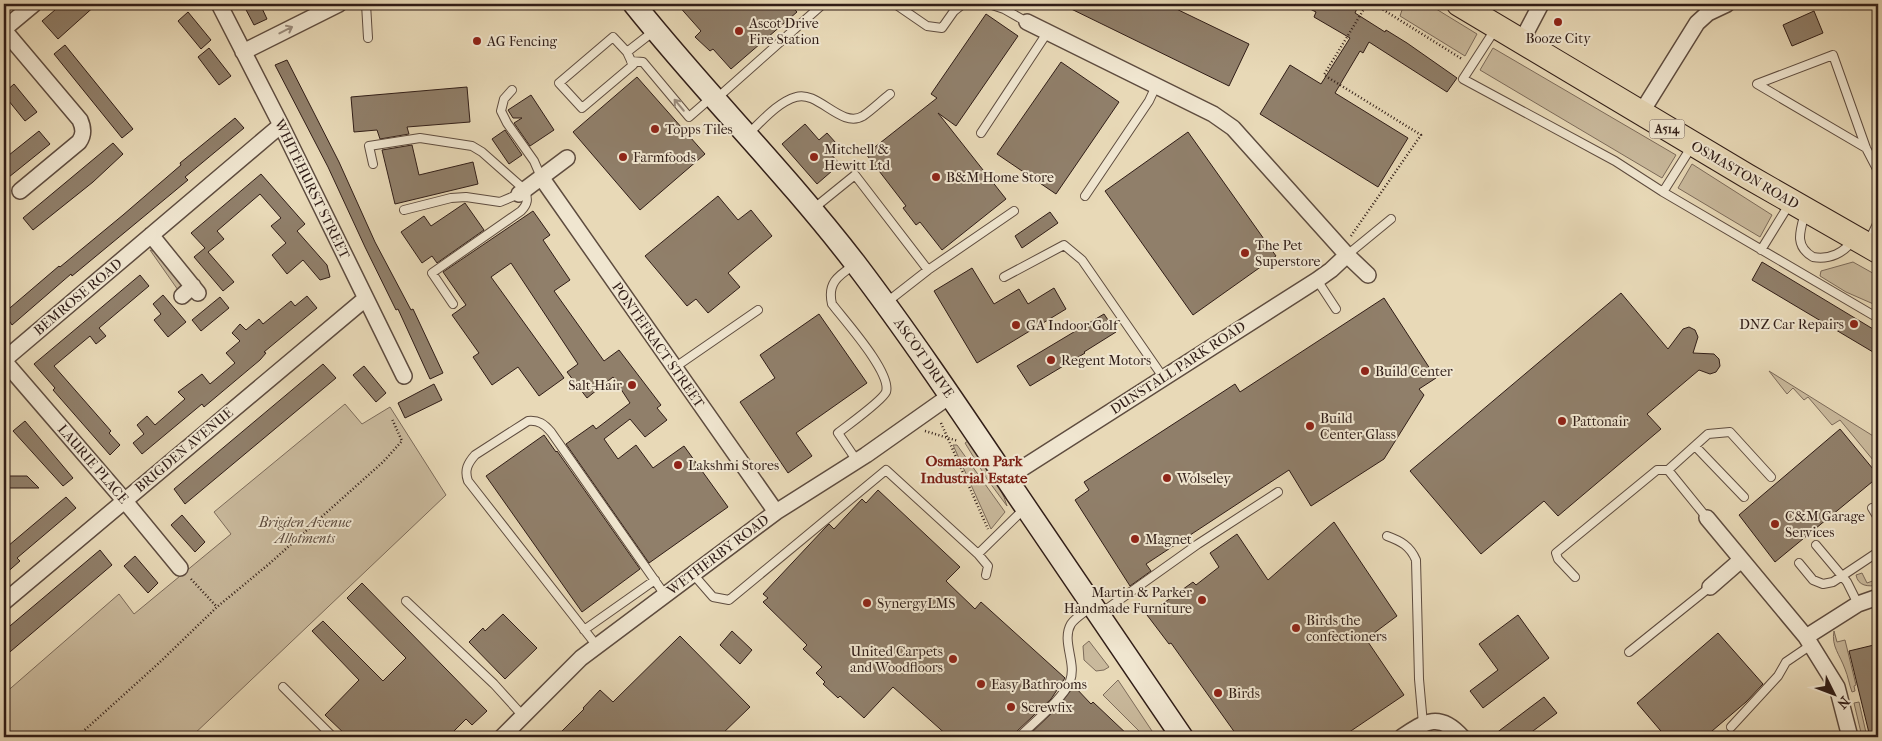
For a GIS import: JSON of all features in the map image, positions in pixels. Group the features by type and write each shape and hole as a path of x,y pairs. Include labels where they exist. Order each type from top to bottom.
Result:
{"main road":[{"name":"OSMASTON ROAD","path":"1459,4 1798,206 1866,244"}],"street":[{"path":"20,192 83,137 83,127 80,120 4,29 34,4"},
{"name":"WHITEHURST STREET","path":"219,4 281,125 404,376"},
{"path":"243,52 339,4"},
{"name":"ASCOT DRIVE","path":"634,4 812,209 885,304 951,395 1182,737"},
{"path":"1521,42 1541,4"},
{"path":"1641,113 1698,23 1708,13 1727,4"},
{"path":"1027,22 1213,114 1233,128 1368,275"},
{"name":"BEMROSE ROAD","path":"4,360 281,125"},
{"path":"522,192 567,158"},
{"name":"PONTEFRACT STREET","path":"541,177 776,512"},
{"path":"151,235 191,292"},
{"name":"DUNSTALL PARK ROAD","path":"1007,478 1317,280 1331,270 1344,251"},
{"name":"BRIGDEN AVENUE","path":"4,602 365,299"},
{"name":"LAURIE PLACE","path":"4,360 180,568"},
{"name":"WETHERBY ROAD","path":"502,737 581,658 776,512 857,461 951,395"},
{"path":"1707,518 1808,641 1837,687 1850,737"},
{"path":"1710,587 1741,560"},
{"path":"1808,641 1858,604 1878,598"},
{"path":"1402,737 1423,724 1436,721 1444,722 1462,737"}],"lane":[{"path":"366,4 368,38"},
{"path":"631,61 643,62 689,117 823,4"},
{"path":"896,4 927,26 942,28 954,12 963,4"},
{"path":"989,4 1005,6 1027,22"},
{"path":"1497,27 1463,79 1615,161 1760,250 1878,316"},
{"path":"627,52 655,30"},
{"path":"981,133 1047,33"},
{"path":"613,37 627,52 633,65 582,108 559,83 613,37"},
{"path":"1866,148 1757,84 1833,55 1866,148 1878,172"},
{"path":"1085,196 1149,101 1156,86"},
{"path":"512,90 504,99 501,111 507,123 534,161 541,177"},
{"path":"748,134 785,101 798,96 810,96 838,114 861,117 890,94"},
{"path":"374,164 369,146 398,140 420,138 472,146 482,152 528,198 526,206 521,211 432,273 453,304"},
{"path":"1663,192 1693,144"},
{"path":"812,209 855,175 928,270"},
{"path":"404,210 451,198 466,197 500,202 522,192"},
{"path":"1760,250 1798,206"},
{"path":"1798,206 1799,239 1802,248 1813,257 1822,258 1842,252 1847,248 1866,244 1878,222"},
{"path":"885,304 928,270 1014,211"},
{"path":"1344,251 1391,219"},
{"path":"1004,277 1064,245 1082,260 1163,377"},
{"path":"855,264 838,276 831,288 832,304 880,367 886,380 886,393 838,433 857,461"},
{"path":"1317,280 1336,309"},
{"path":"674,368 758,310"},
{"path":"597,646 468,481 465,473 469,462 475,455 528,421 536,420 544,424 665,595"},
{"path":"1575,577 1558,559 1556,553 1658,470 1668,470 1708,434 1730,432 1771,477"},
{"path":"1695,446 1744,497"},
{"path":"693,574 713,598 729,600 886,470 978,554 988,566 986,575"},
{"path":"1668,470 1707,518"},
{"path":"1019,737 1067,689 1073,670 1069,630 1072,623 1096,610 1278,492"},
{"path":"978,554 1026,507"},
{"path":"1872,508 1878,518"},
{"path":"1387,536 1407,546 1412,551 1416,560 1419,679 1423,724"},
{"path":"1816,545 1847,582 1858,604"},
{"path":"1799,563 1812,580 1823,584 1832,582 1878,552"},
{"path":"584,630 655,580"},
{"path":"1628,652 1710,587"},
{"path":"406,601 494,684 523,716"},
{"path":"1732,727 1778,676 1786,662 1808,641"},
{"path":"283,687 333,737"}],"path":[{"path":"1344,251 1348,239 1421,135 1324,75 1367,4"},
{"path":"1374,4 1472,65"},
{"path":"77,737 159,663 218,606 269,564 383,462 402,441 392,419"},
{"path":"915,421 922,430 960,442"},
{"path":"941,423 990,531 995,537"},
{"path":"180,568 218,606"}],"green space":[{"path":"1404,4 1428,4 1477,34 1465,56 1400,16"},
{"path":"1493,48 1676,155 1662,178 1480,70"},
{"path":"1692,164 1772,215 1760,237 1678,188"},
{"path":"150,250 168,264 181,285 178,290"},
{"path":"1853,262 1878,276 1878,306 1846,292 1820,276 1821,271"},
{"path":"1769,371 1878,439 1878,466 1840,420 1832,425 1808,397 1804,400 1793,388 1787,394"},
{"name":"Brigden Avenue Allotments","path":"345,404 362,424 390,407 446,495 191,737 4,737 4,694 119,594 134,614 231,534 214,512"},
{"path":"968,441 1000,489 1007,506 987,479 965,443"},
{"path":"953,445 957,445 1005,512 991,529"},
{"path":"1862,573 1867,583 1878,579 1878,585 1867,586 1861,584 1856,575"},
{"path":"1834,631 1837,642 1845,640 1856,685 1854,686 1855,691 1852,692 1835,646"},
{"path":"1089,641 1109,667 1096,671 1084,660 1083,646"},
{"path":"1118,680 1156,737 1145,737 1103,695"},
{"path":"1859,702 1867,737 1862,737 1854,703"}],"building":[{"path":"62,4 97,4 58,39 42,21"},
{"path":"243,4 260,4 267,19 254,25"},
{"name":"Ascot Drive Fire Station","path":"677,4 790,4 797,12 731,69 713,49 710,51 695,37 701,31"},
{"path":"1061,4 1166,4 1249,44 1229,86"},
{"path":"1300,4 1359,4 1355,13 1407,43 1457,78 1447,92 1369,42 1363,53 1360,51 1335,93 1408,138 1378,187 1260,114 1290,65 1321,84 1350,38 1314,17 1316,12"},
{"path":"1814,11 1823,33 1792,46 1783,25"},
{"path":"188,12 211,40 201,49 178,21"},
{"name":"B&M Home Store","path":"986,14 1018,36 956,126 938,113 1006,199 942,250 920,222 916,225 903,208 906,206 866,154 937,98 931,94"},
{"path":"65,45 133,129 122,138 54,54"},
{"path":"209,48 231,76 219,85 198,57"},
{"path":"287,60 339,162 375,242 411,310 413,309 443,373 430,379 398,309 396,310 328,167 275,65"},
{"path":"1061,62 1119,102 1056,194 997,154"},
{"path":"637,77 705,154 640,210 573,132"},
{"path":"14,84 37,112 25,121 4,95"},
{"path":"467,87 470,122 407,127 409,134 380,139 377,130 354,132 351,97"},
{"path":"531,95 554,130 530,146 514,123 522,118 513,118 508,110"},
{"path":"235,118 244,128 185,177 188,180 72,276 71,274 12,325 4,313 123,215 181,165 180,163"},
{"name":"Mitchell & Hewitt Ltd","path":"805,124 819,140 827,133 836,143 827,150 840,164 817,184 782,144"},
{"path":"505,130 522,155 509,164 492,139"},
{"path":"39,131 50,144 4,181 4,159"},
{"path":"1188,132 1276,256 1193,315 1105,191"},
{"path":"113,143 123,154 93,182 33,230 23,218"},
{"path":"412,145 419,175 473,162 478,184 395,204 382,150"},
{"path":"261,174 305,224 297,231 327,265 330,277 320,280 303,260 287,274 272,255 286,243 271,226 281,218 260,194 217,231 224,239 208,252 234,282 223,291 194,257 205,248 191,233"},
{"path":"718,196 738,220 751,210 772,236 728,273 740,287 708,313 696,299 687,306 645,256"},
{"path":"465,203 484,230 437,263 432,256 422,263 401,232 424,216 431,226"},
{"path":"533,211 550,235 543,240 570,280 554,291 604,361 619,350 661,405 657,408 667,420 645,437 630,419 604,439 618,459 636,445 653,468 684,446 728,507 649,563 566,444 593,425 596,429 630,403 613,377 587,398 567,372 578,364 511,263 491,277 564,378 539,396 518,367 492,385 473,357 479,353 452,315 466,305 443,272"},
{"path":"1050,212 1058,223 1022,248 1015,236"},
{"path":"1762,262 1878,332 1878,355 1752,280"},
{"path":"972,268 994,304 1019,289 1028,304 1054,288 1066,309 977,363 934,291"},
{"path":"140,275 149,286 99,328 106,336 96,344 90,336 54,366 111,431 109,433 120,445 110,455 53,390 55,388 34,364"},
{"name":"Pattonair","path":"1621,293 1668,349 1683,329 1689,327 1695,330 1698,337 1693,353 1714,354 1719,359 1720,366 1716,372 1710,374 1699,370 1647,414 1661,429 1558,516 1544,501 1481,554 1410,471"},
{"path":"163,295 186,322 168,337 154,320 161,314 153,304"},
{"path":"307,296 317,308 264,352 266,353 260,360 204,407 202,404 142,454 133,443 144,434 137,425 147,416 155,425 185,399 178,392 202,374 210,384 235,363 226,353 240,341 232,333 240,324 246,330 259,319 263,324 291,301 295,306"},
{"path":"220,297 229,308 201,331 192,320"},
{"path":"1384,298 1436,378 1419,389 1424,395 1384,459 1311,506 1289,470 1146,564 1151,571 1130,586 1075,500 1089,490 1084,482 1235,384 1240,392"},
{"path":"819,314 867,383 796,433 812,456 788,473 740,402 775,378 760,355"},
{"name":"Regent Motors","path":"1104,314 1116,332 1030,386 1017,366"},
{"path":"323,364 336,378 185,504 174,489"},
{"path":"364,366 386,393 376,402 353,375"},
{"path":"434,384 442,400 405,418 398,403"},
{"path":"25,421 73,478 63,486 13,431"},
{"path":"1840,429 1878,477 1775,562 1739,515"},
{"path":"544,435 640,569 582,612 486,476"},
{"path":"4,476 27,476 39,488 4,488"},
{"name":"SynergyLMS","path":"878,490 960,567 946,581 975,609 981,602 1065,678 1051,699 1015,733 1014,737 949,737 893,687 864,718 840,696 838,698 823,684 825,682 816,673 822,667 803,649 807,645 763,602 768,598 763,594 829,524 834,529 862,499 866,503"},
{"path":"66,497 76,508 17,558 20,561 4,575 4,542 8,546"},
{"path":"182,515 205,542 195,552 171,525"},
{"name":"Birds the confectioners","path":"1334,522 1397,616 1366,639 1404,695 1342,737 1238,737 1171,643 1169,644 1147,615 1193,582 1196,585 1219,567 1210,553 1237,534 1268,580"},
{"path":"100,550 112,565 4,657 4,631"},
{"path":"135,556 158,583 148,593 124,566"},
{"path":"362,583 487,711 472,725 466,719 448,737 348,737 325,715 359,680 312,631 323,621 383,681 406,658 347,598"},
{"path":"503,614 537,648 505,679 469,642 483,628 485,631"},
{"path":"1518,615 1549,658 1483,708 1470,691 1498,670 1479,644"},
{"path":"732,631 752,650 740,664 720,645"},
{"path":"1718,633 1763,684 1746,702 1705,737 1666,737 1637,703"},
{"path":"680,636 750,707 719,737 556,737 600,690 613,702"},
{"path":"1878,644 1878,737 1870,737 1849,651"},
{"path":"1074,686 1091,704 1093,702 1130,737 1027,737 1059,706"},
{"path":"1544,697 1557,713 1525,737 1491,737"}],"place":[{"name":"Booze City","path":"1558,22"},
{"name":"Ascot Drive Fire Station","path":"739,31"},
{"name":"AG Fencing","path":"477,41"},
{"name":"Topps Tiles","path":"655,129"},
{"name":"Farmfoods","path":"623,157"},
{"name":"Mitchell & Hewitt Ltd","path":"814,157"},
{"name":"B&M Home Store","path":"936,177"},
{"name":"The Pet Superstore","path":"1245,253"},
{"name":"DNZ Car Repairs","path":"1854,324"},
{"name":"GA Indoor Golf","path":"1016,325"},
{"name":"Regent Motors","path":"1051,360"},
{"name":"Build Center","path":"1365,371"},
{"name":"Salt-Hair","path":"632,385"},
{"name":"Pattonair","path":"1562,421"},
{"name":"Build Center Glass","path":"1310,426"},
{"name":"Lakshmi Stores","path":"678,465"},
{"name":"Wolseley","path":"1167,478"},
{"name":"C&M Garage Services","path":"1775,524"},
{"name":"Magnet","path":"1135,539"},
{"name":"Martin & Parker Handmade Furniture","path":"1202,600"},
{"name":"SynergyLMS","path":"867,603"},
{"name":"Birds the confectioners","path":"1296,628"},
{"name":"United Carpets and Woodfloors","path":"953,659"},
{"name":"Easy Bathrooms","path":"981,684"},
{"name":"Birds","path":"1218,693"},
{"name":"Screwfix","path":"1011,707"}],"district":[{"name":"Osmaston Park Industrial Estate","path":"974,470"}]}
